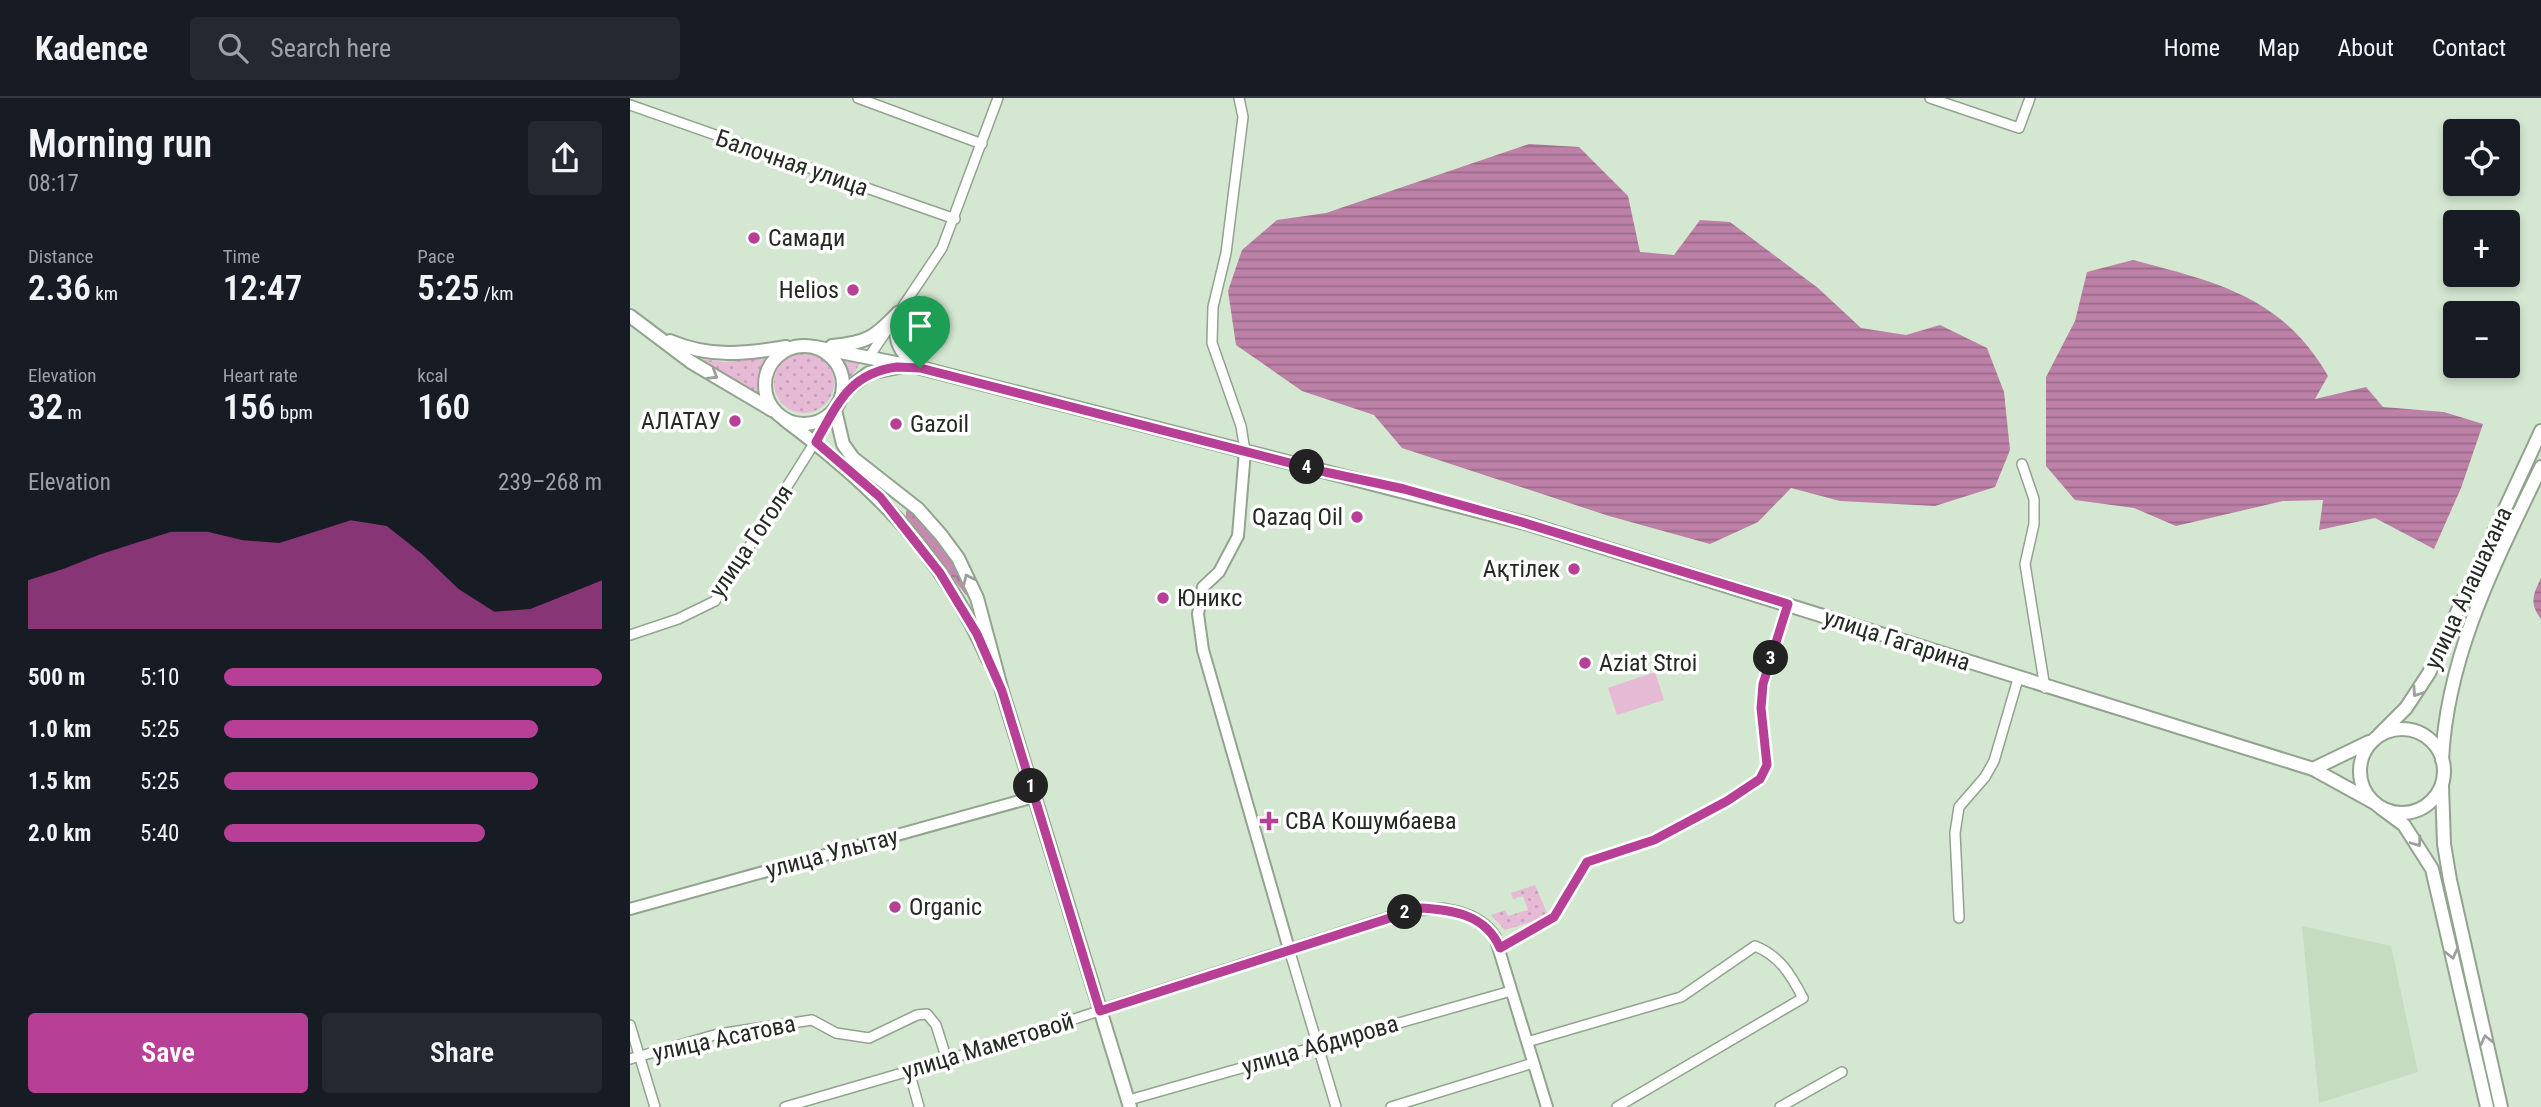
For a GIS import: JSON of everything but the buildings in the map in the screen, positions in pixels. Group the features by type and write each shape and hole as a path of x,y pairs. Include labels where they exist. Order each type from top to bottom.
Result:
{"main road":[{"path":"657,336 701,352 724,355 794,346 863,343 877,334 898,313"},
{"path":"898,313 896,341 906,357 920,368"},
{"path":"630,316 691,362 780,416 816,442 880,497 940,573 966,612 1002,691"},
{"path":"794,346 783,351 768,368 765,391 780,416 806,424 827,417 837,406"},
{"name":"улица Гагарина","path":"815,346 920,368 1525,523 1788,604 2045,688 2313,769 2377,805"},
{"path":"815,346 834,359 840,369 843,380 837,406 842,444 853,458 918,509 958,558 977,598 1034,797 1130,1104"},
{"path":"816,442 869,357"},
{"path":"849,388 879,369 920,368"},
{"name":"улица Алашахана","path":"2376,738 2406,708 2429,673 2541,431"},
{"name":"улица Алашахана","path":"2442,760 2446,715 2457,662 2484,589 2541,467"},
{"path":"2313,769 2395,729 2416,730 2434,743 2442,760 2444,844 2450,880 2501,1107"},
{"path":"2376,738 2363,755 2360,774 2366,794 2404,825 2418,843 2432,869 2487,1107"},
{"path":"2377,805 2391,812 2412,812 2431,803 2442,786"}],"street":[{"path":"858,98 982,144"},
{"path":"869,357 942,248 998,98"},
{"path":"1239,98 1243,117 1226,253 1213,307 1212,343 1241,426 1245,451 1238,536 1219,572 1203,587 1198,614 1203,650 1336,1107"},
{"path":"1931,98 2019,128 2030,98"},
{"name":"Балочная улица","path":"630,105 955,219"},
{"name":"улица Гоголя","path":"630,635 678,619 715,601 816,442"},
{"path":"2022,464 2034,499 2034,524 2025,564 2045,688"},
{"path":"1547,1107 1500,948 1554,917 1587,862 1654,840 1727,801 1760,779 1767,765 1761,708 1763,684 1788,604"},
{"path":"1959,918 1955,833 1959,807 1985,777 1994,761 2018,679"},
{"name":"улица Улытау","path":"630,909 1034,797"},
{"name":"улица Маметовой","path":"785,1107 947,1060 1421,908 1457,912 1471,917 1489,929 1500,948"},
{"path":"1527,1042 1681,997 1755,946 1780,961 1789,971 1803,998 1617,1107"},
{"name":"улица Абдирова","path":"1130,1104 1316,1045 1511,991"},
{"name":"улица Асатова","path":"635,1057 718,1034 811,1020 836,1033 869,1038 917,1015 927,1014 936,1025 947,1060"},
{"path":"630,1025 635,1057 655,1107"},
{"path":"1391,1107 1533,1063"},
{"path":"909,1071 919,1107"},
{"path":"1780,1107 1842,1072"}],"shaded area":[{"path":"1529,144 1579,147 1628,196 1640,252 1674,255 1700,220 1730,222 1818,288 1861,328 1906,335 1940,325 1987,348 2004,392 2010,450 1995,487 1935,506 1840,501 1791,488 1758,522 1710,544 1609,516 1402,448 1374,415 1302,391 1236,345 1228,291 1242,250 1277,220 1326,213"},
{"path":"2133,260 2219,285 2268,310 2290,327 2310,349 2328,376 2315,399 2366,387 2383,407 2444,412 2483,424 2461,488 2434,549 2375,518 2319,530 2323,500 2283,501 2176,526 2134,508 2075,500 2046,466 2046,377 2075,321 2087,272"},
{"path":"798,353 810,353 826,361 832,371 832,395 826,405 810,413 798,413 782,405 774,389 774,377 782,361"},
{"path":"836,354 862,360 848,383"},
{"path":"767,357 759,377 762,399 701,359 724,362"},
{"path":"2541,578 2541,619 2534,599"},
{"path":"1655,672 1664,700 1617,715 1608,688"},
{"path":"1535,885 1547,913 1544,918 1505,930 1491,915 1505,910 1508,916 1528,910 1523,896 1513,899 1511,893"},
{"path":"2302,926 2391,946 2418,1072 2319,1103"}],"green space":[{"path":"909,509 926,523 944,546 964,583 968,593 966,595 906,519 906,511"}],"place":[{"name":"Самади","path":"754,238"},
{"name":"Helios","path":"853,290"},
{"name":"АЛАТАУ","path":"735,421"},
{"name":"Gazoil","path":"896,424"},
{"name":"Qazaq Oil","path":"1357,517"},
{"name":"Ақтілек","path":"1574,569"},
{"name":"Юникс","path":"1163,598"},
{"name":"Aziat Stroi","path":"1585,663"},
{"name":"СВА Кошумбаева","path":"1269,821"},
{"name":"Organic","path":"895,907"}],"route":[{"path":"897,367 920,368 1325,472 1404,489 1525,523 1788,604 1763,684 1761,708 1767,754 1764,773 1754,785 1654,840 1587,862 1554,917 1541,927 1500,948 1489,929 1471,917 1457,912 1421,908 1100,1011 1002,691 977,634 940,573 880,497 816,442 849,388 869,373 897,367"}]}
